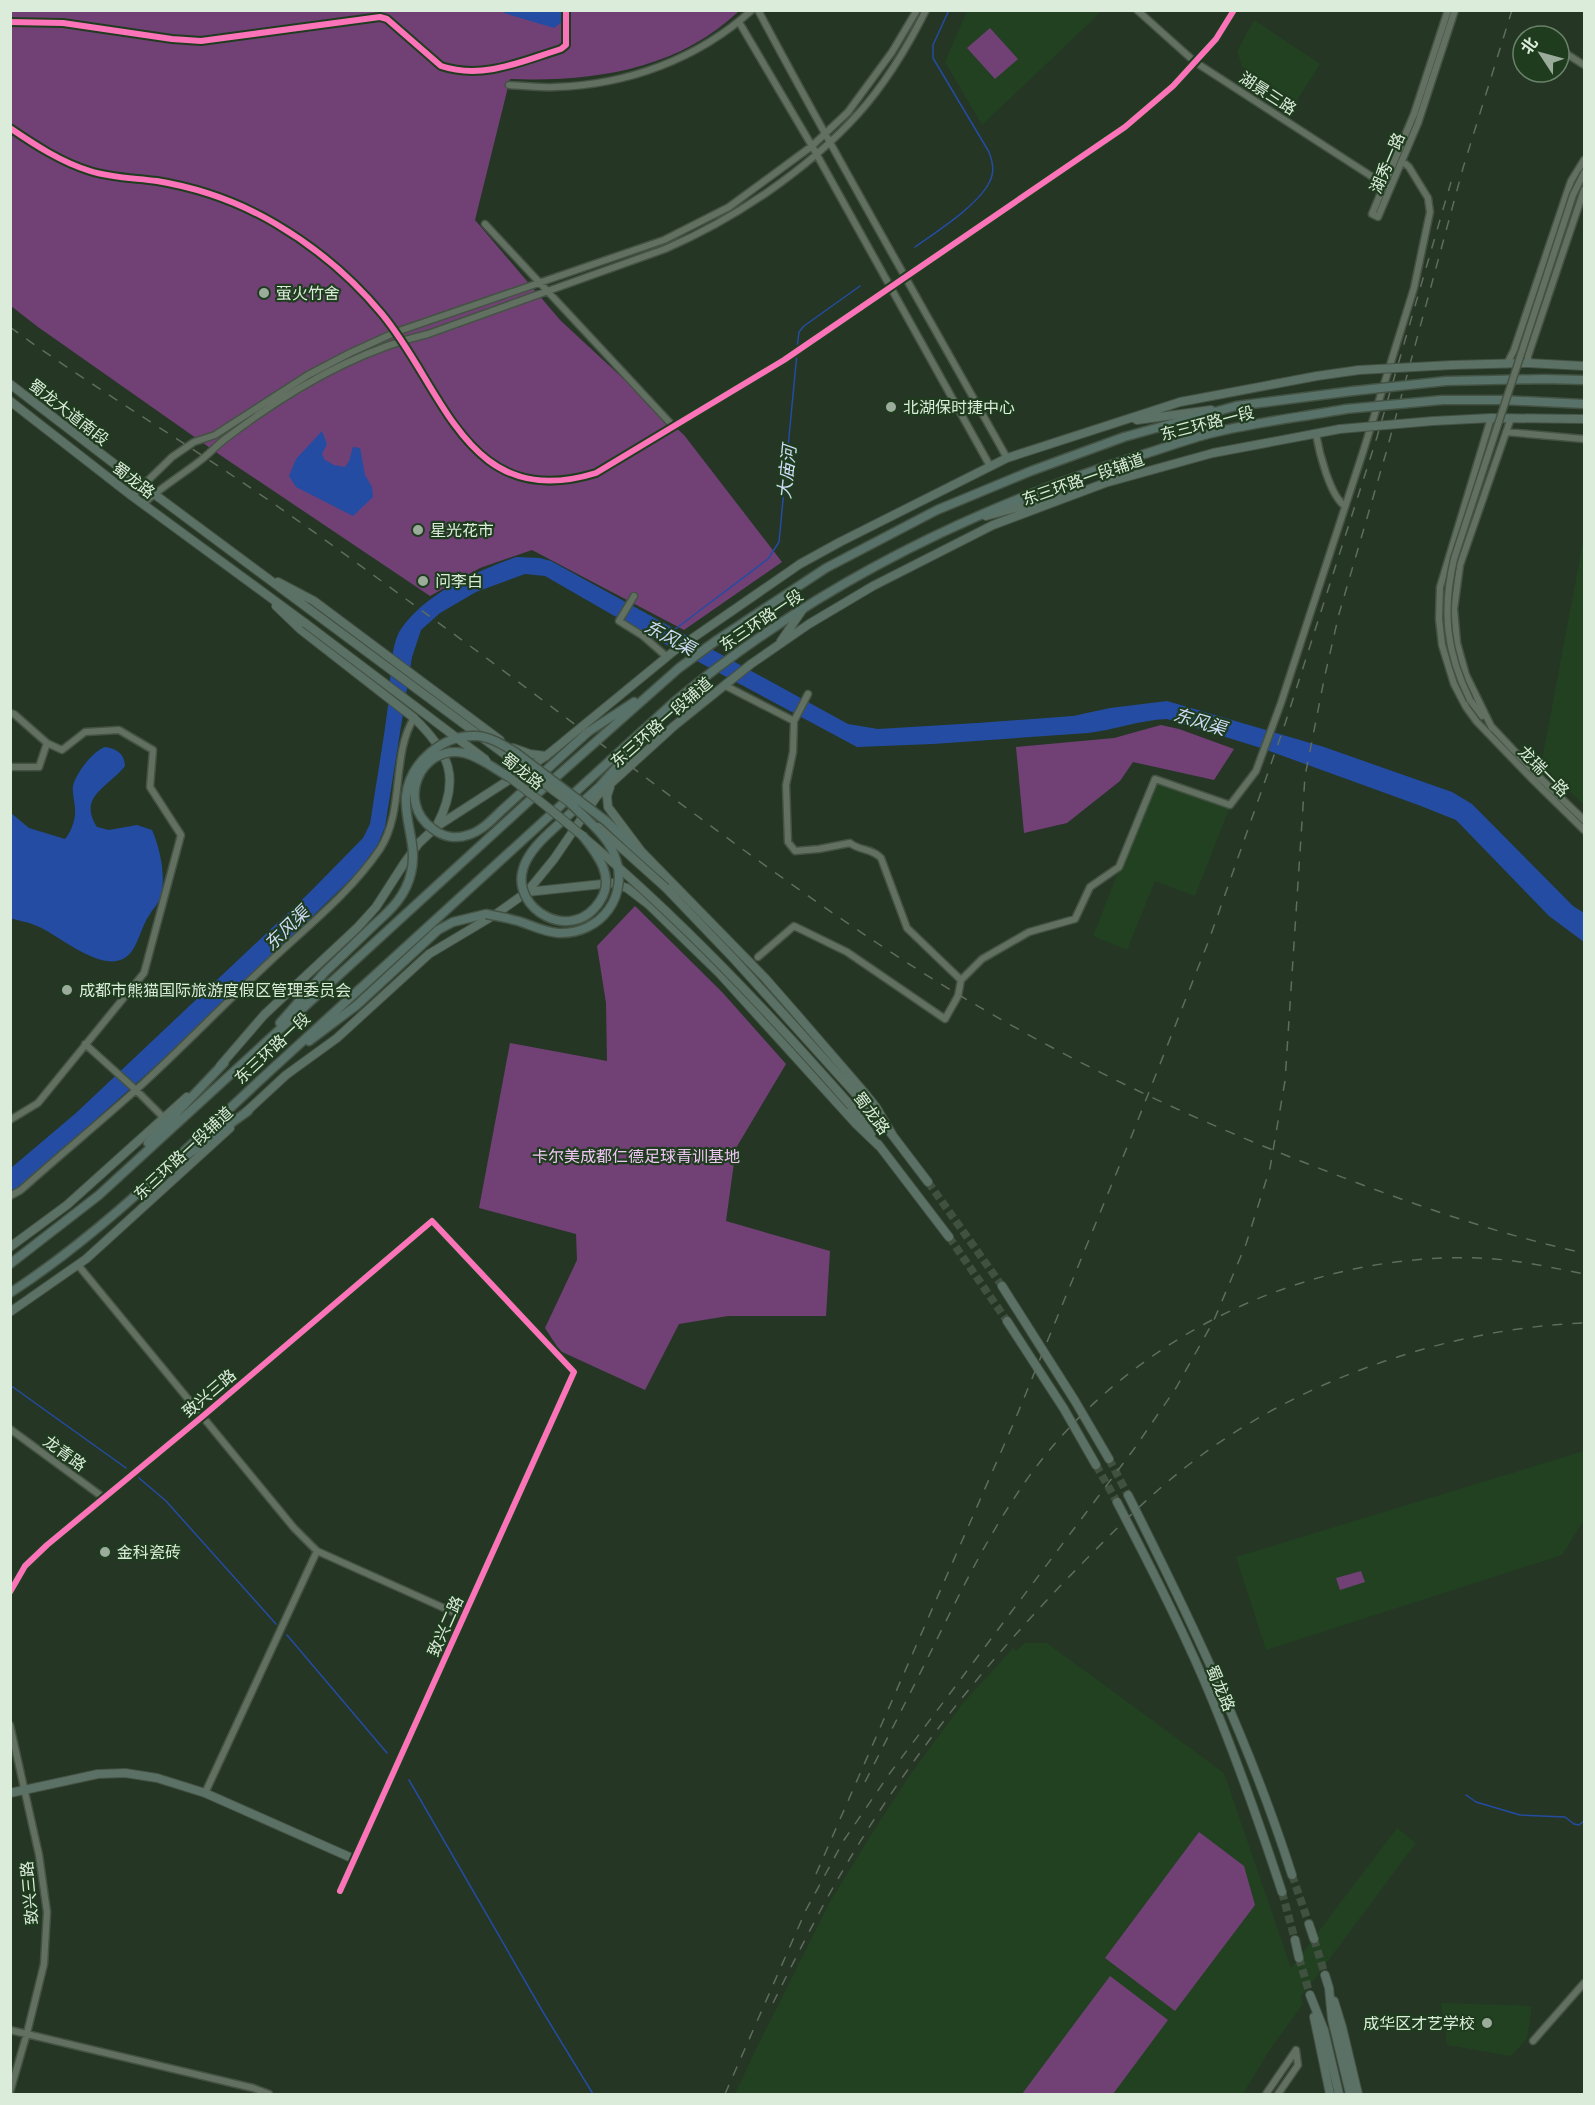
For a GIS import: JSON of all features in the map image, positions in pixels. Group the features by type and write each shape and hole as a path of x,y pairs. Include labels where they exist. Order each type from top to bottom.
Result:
{"highway":[{"name":"东三环路一段","path":"10,1264 99,1195 529,801 680,668 717,640 826,568 937,510 1031,471 1124,437 1236,406 1446,381 1584,380"},
{"name":"东三环路一段","path":"10,1293 52,1266 157,1176 511,848 674,702 742,650 804,608 862,573 962,523 1074,476 1212,433 1346,409 1442,400 1584,404"},
{"path":"509,777 472,756 464,753 451,753 430,762 417,780 414,805 419,817 438,833 457,837 470,835 501,811 588,732 659,686"},
{"path":"582,835 599,856 605,870 606,883 603,896 597,907 586,916 575,921 553,920 540,913 522,890 523,868 549,832 600,786 674,702"},
{"path":"250,1057 324,973 400,899 411,873 414,858 406,798 413,773 434,750 447,742 469,737 489,738 515,752 606,821 628,842 666,888"},
{"path":"268,1072 357,1005 438,930 453,922 486,914 556,933 572,932 588,927 602,918 612,906 617,890 618,875 615,855 607,842 569,802"},
{"path":"99,1195 224,1063"},
{"path":"157,1176 248,1111"}],"main road":[{"path":"10,1247 68,1204 224,1063 264,1015 357,928 376,907 419,843 436,827 546,756 674,651 800,564 1007,458 1180,402 1359,370 1528,363 1584,366"},
{"name":"蜀龙大道南段","path":"10,384 256,570"},
{"name":"蜀龙路","path":"10,401 132,496 248,580 509,777 627,873 695,936 786,1032 851,1106 949,1237"},
{"path":"1115,423 1236,406"},
{"name":"东三环路一段辅道","path":"10,1312 78,1265 120,1230 286,1075 337,1038 429,954 496,914 527,892 554,859 597,796 674,726 751,664 809,624 873,586 993,525 1105,483 1213,453 1340,429 1491,418 1584,420"},
{"path":"962,523 1105,483"},
{"path":"256,570 314,601 497,739 515,749 546,756"},
{"name":"蜀龙路","path":"256,570 569,802 666,888 734,959 892,1134 928,1182"},
{"path":"248,580 300,630 413,718 441,749 451,780 444,811 436,827"},
{"path":"779,645 804,608"},
{"path":"610,785 607,796 608,807 642,851 800,1018 864,1092 892,1134"},
{"path":"527,892 612,883 627,888 648,904 720,974 855,1124 879,1146"},
{"path":"1002,1286 1109,1459"},
{"path":"1007,1320 1064,1409 1096,1465"},
{"name":"蜀龙路","path":"1128,1495 1215,1673 1265,1796 1292,1875"},
{"name":"蜀龙路","path":"1117,1502 1164,1594 1203,1678 1232,1750 1282,1892"},
{"path":"10,1793 98,1774 125,1773 157,1778 205,1793 354,1859"},
{"path":"1309,1924 1314,1939"},
{"path":"1295,1940 1299,1958"},
{"path":"1325,1975 1342,2027 1358,2094"},
{"path":"1329,1988 1332,2019 1350,2094"},
{"path":"1310,1995 1330,2094"},
{"path":"1313,2006 1324,2030 1339,2094"}],"street":[{"path":"509,85 554,87 601,83 644,74 692,53 739,22 752,10"},
{"path":"758,10 827,139 1007,458"},
{"path":"143,504 224,440 290,394 344,364 400,340 428,334 665,249 738,212 817,155 867,88 917,10"},
{"path":"132,496 172,457 194,442 215,435 308,375 396,332 664,240 729,207 812,146 827,139 857,115 874,94 926,10"},
{"name":"湖景三路","path":"1137,10 1195,62 1391,189"},
{"path":"10,128 54,156 90,172 176,184 219,197 258,214 292,234 337,269 369,300 396,332 466,441 489,462 519,476 558,482 596,473 784,360 1125,126 1173,86 1216,39 1234,10"},
{"name":"湖秀一路","path":"1448,10 1413,114 1372,214 1378,217 1418,123 1455,10"},
{"path":"739,22 812,146 990,466"},
{"path":"1571,56 1584,65"},
{"path":"1507,364 1514,350 1571,181 1584,160"},
{"path":"758,957 794,926 847,952 945,1019 958,996 961,980 982,959 1016,939 1043,927 1076,919 1090,887 1119,867 1155,779 1230,806 1256,771 1261,759 1303,639 1414,288 1430,212 1428,198 1409,167 1402,161"},
{"path":"1489,730 1461,683 1450,643 1446,617 1448,585 1573,195 1584,173"},
{"path":"1528,363 1528,356 1584,190"},
{"path":"484,224 673,426"},
{"path":"1489,730 1466,707 1454,684 1444,652 1439,619 1440,587 1491,418"},
{"path":"1489,730 1466,675 1457,643 1454,609 1460,565 1511,418"},
{"path":"1506,432 1584,439"},
{"path":"1316,434 1335,495 1345,506"},
{"path":"634,596 619,621 643,636 667,657"},
{"path":"726,683 794,721"},
{"path":"808,694 794,721 794,752 786,785 787,834 791,848 803,852 850,843 858,848 875,852 881,858 907,928 961,980"},
{"path":"10,713 47,743 62,750 85,732 119,729 153,750 150,787 181,835 144,973 38,1103 10,1119"},
{"path":"10,1196 21,1190 136,1089 321,913 365,868 381,847 388,831 395,808 405,740 413,718"},
{"name":"龙瑞一路","path":"1489,730 1584,820"},
{"name":"龙瑞一路","path":"1489,730 1584,830"},
{"path":"10,767 39,767 47,743"},
{"path":"84,1044 136,1089 164,1118"},
{"name":"致兴三路","path":"10,1592 25,1566 47,1545 432,1221 574,1372"},
{"path":"78,1265 294,1528 317,1551 464,1617"},
{"name":"致兴二路","path":"340,1891 574,1372"},
{"name":"龙青路","path":"10,1429 104,1498"},
{"path":"205,1793 317,1551"},
{"name":"致兴三路","path":"10,1725 39,1856 47,1912 44,1964 10,2092"},
{"path":"1533,2041 1584,1983"},
{"path":"10,2030 269,2094"},
{"path":"1266,2094 1296,2050 1298,2064 1278,2094"}],"shaded area":[{"path":"967,11 1102,11 982,125 945,62"},
{"path":"1254,20 1320,64 1296,102 1242,67 1237,51"},
{"path":"1584,537 1584,805 1541,765"},
{"path":"1154,780 1229,809 1195,896 1155,881 1127,950 1093,936"},
{"path":"1584,1451 1584,1520 1562,1555 1266,1650 1236,1557"},
{"path":"1025,1643 1047,1643 1224,1773 1291,1968 1397,1828 1416,1843 1301,1997 1303,2004 1269,2051 1243,2094 735,2094 831,1900 876,1827 910,1775 963,1703 1013,1648 1016,1651"},
{"name":"成华区才艺学校","path":"1441,2003 1532,2006 1527,2039 1511,2056 1447,2045"}],"green space":[{"path":"10,11 739,11 715,31 689,47 632,68 572,78 510,79 475,220 560,320 684,435 782,562 684,630 532,550 480,568 430,596 223,457 38,327 11,306"},
{"path":"990,28 1018,59 995,79 967,48"},
{"path":"1161,725 1179,729 1234,749 1214,780 1133,762 1120,781 1067,823 1024,833 1016,747 1114,738"},
{"name":"卡尔美成都仁德足球青训基地","path":"635,906 722,992 786,1064 736,1148 726,1221 830,1251 826,1316 728,1316 679,1324 645,1390 560,1351 545,1328 577,1260 576,1234 479,1208 510,1043 607,1061 606,1003 597,946"},
{"path":"1361,1571 1365,1582 1340,1590 1336,1578"},
{"path":"1199,1832 1244,1866 1255,1905 1175,2011 1105,1958"},
{"path":"1110,1976 1168,2020 1113,2094 1022,2094"}],"water":[{"path":"503,11 563,11 563,21 554,28"},
{"path":"322,431 327,444 322,454 325,460 334,465 345,467 353,447 360,448 365,475 372,487 373,497 353,516 296,487 289,476 296,459"},
{"name":"东风渠","path":"516,557 551,561 848,724 878,729 977,723 1073,716 1110,708 1167,701 1324,747 1452,792 1472,804 1573,906 1584,913 1584,942 1549,916 1456,820 1261,748 1167,719 1088,733 857,747 637,629 545,576 525,574 476,592 440,613 421,630 412,657 385,827 378,844 359,871 188,1037 19,1188 11,1191 11,1168 76,1113 309,893 363,838 370,824 388,706 392,655 401,629 424,604 438,594 484,569"},
{"path":"105,747 119,752 125,766 93,800 92,816 97,827 109,830 137,825 152,830 158,846 163,873 160,898 147,918 132,951 123,959 111,961 85,954 47,931 10,918 11,813 29,828 65,839 75,817 73,786 75,781 90,758"}],"waterway":[{"name":"大庙河","path":"915,247 975,201 989,183 993,171 989,152 933,58 933,45 949,10"},
{"name":"大庙河","path":"797,348 799,332 804,326 860,286"},
{"name":"大庙河","path":"674,630 768,559 779,542 797,353"},
{"path":"10,1385 126,1468"},
{"path":"139,1478 166,1501 276,1624"},
{"path":"287,1635 387,1753"},
{"path":"409,1780 593,2094"},
{"path":"1466,1795 1476,1802 1520,1815 1565,1817 1579,1825 1584,1821"}],"tunnel":[{"path":"928,1182 1002,1286"},
{"path":"949,1237 1007,1321"},
{"path":"1109,1459 1128,1495"},
{"path":"1096,1465 1117,1502"},
{"path":"1292,1875 1309,1924"},
{"path":"1282,1892 1295,1940"},
{"path":"1314,1939 1325,1975"},
{"path":"1299,1958 1310,1995"}],"railway":[{"path":"725,2094 806,1910 844,1840 890,1773 1134,1449 1176,1388 1214,1320 1246,1244 1270,1168 1285,1081 1305,776 1325,675 1339,614 1386,453 1463,168 1512,10"},
{"path":"816,1874 1015,1420 1209,940 1284,727 1377,437 1451,182"},
{"path":"10,327 310,529 820,905 927,976 979,1007 1138,1091 1247,1140 1442,1213 1548,1245 1584,1253"},
{"path":"865,1782 967,1580 1013,1500 1054,1445 1101,1396 1155,1354 1214,1319 1277,1291 1342,1272 1410,1260 1478,1258 1545,1266 1584,1274"},
{"path":"773,2003 852,1855 899,1782 950,1712 1034,1614 1127,1518 1160,1488 1237,1431 1282,1405 1330,1382 1430,1347 1482,1335 1533,1327 1584,1323"}],"cycle path":[{"path":"10,22 63,23 201,41 380,17 387,19 441,66 472,71 502,67 561,49 566,45 566,10"},
{"path":"10,128 48,152 79,167 107,175 157,181 203,192 248,209 291,233 333,264 371,301 404,344 443,408 464,437 488,460 517,476 552,481 596,473 784,360 1125,127 1173,86 1216,39 1234,10"},
{"path":"10,1592 25,1566 47,1545 432,1221 574,1372 340,1891"}],"place":[{"name":"萤火竹舍","path":"264,293"},
{"name":"北湖保时捷中心","path":"891,407"},
{"name":"星光花市","path":"418,530"},
{"name":"问李白","path":"423,581"},
{"name":"成都市熊猫国际旅游度假区管理委员会","path":"67,990"},
{"name":"金科瓷砖","path":"105,1552"},
{"name":"成华区才艺学校","path":"1487,2023"}]}
